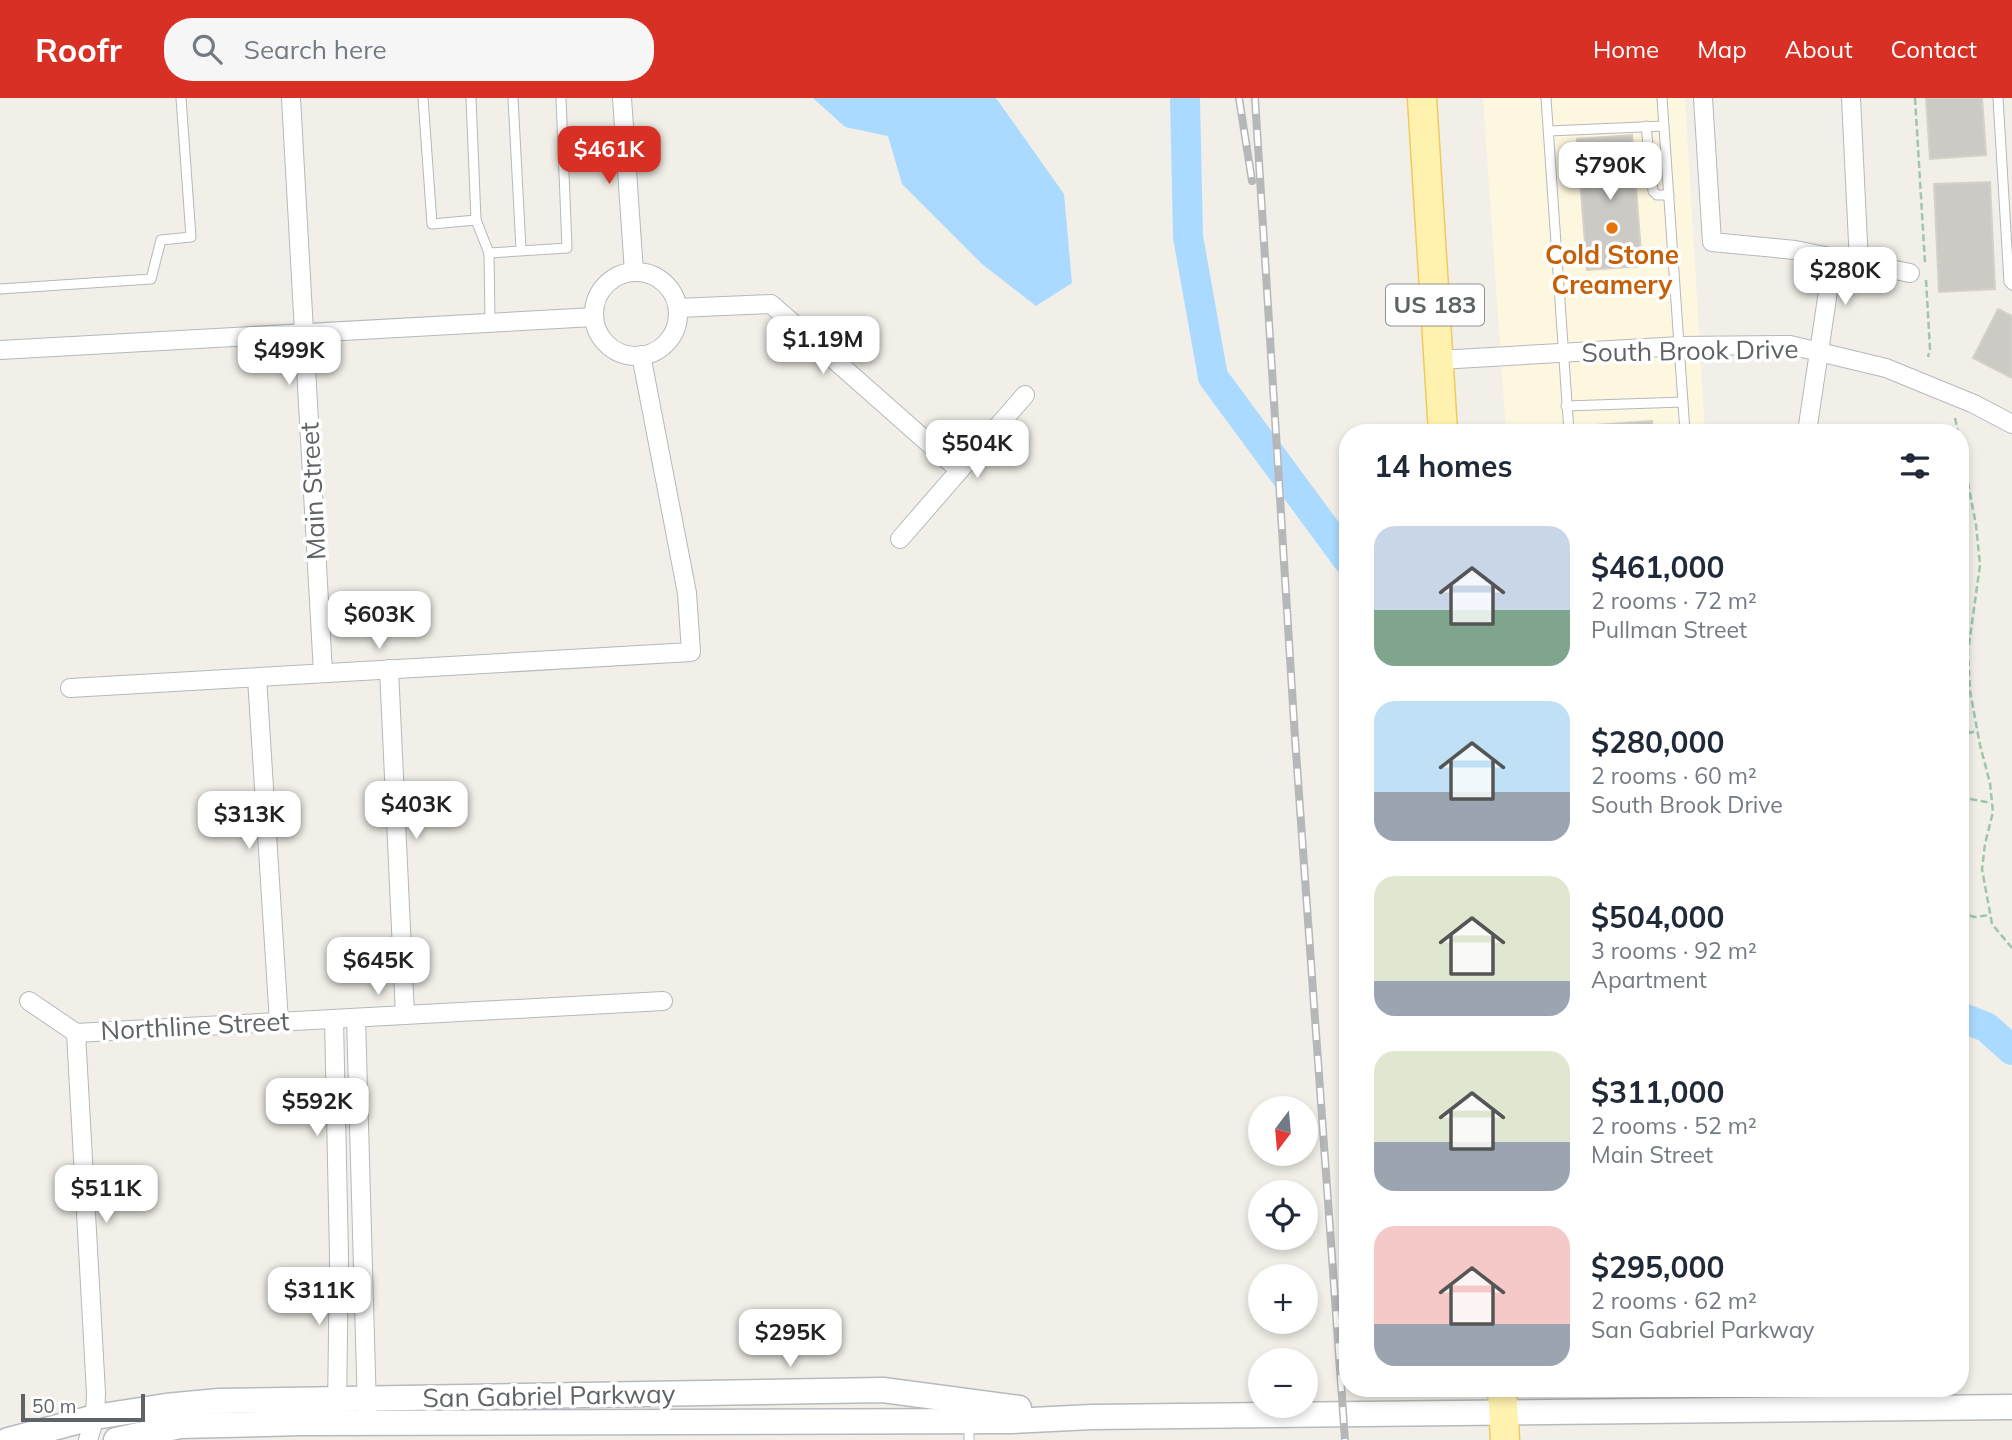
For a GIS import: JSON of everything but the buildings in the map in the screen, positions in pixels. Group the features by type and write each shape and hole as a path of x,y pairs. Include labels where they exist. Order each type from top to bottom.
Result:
{"main road":[{"name":"US 183","path":"1422,98 1442,424"},
{"path":"1502,1399 1505,1440"}],"street":[{"name":"Main Street","path":"291,98 323,673"},
{"path":"622,98 634,272"},
{"path":"1703,98 1713,242 1794,250 1920,273"},
{"path":"1851,98 1858,263"},
{"path":"1808,424 1833,258"},
{"path":"634,272 655,276 666,284 674,295 678,308 673,333 665,344 654,352 641,355 627,355 613,349 603,339 594,317 597,298 604,286 615,277 634,272"},
{"path":"678,308 771,304 959,470"},
{"path":"0,349 594,317"},
{"name":"South Brook Drive","path":"1438,360 1680,346 1790,345 1886,368 1974,404 2012,424"},
{"path":"70,688 691,652 687,593 641,355"},
{"path":"900,539 1025,395"},
{"path":"389,669 405,1015"},
{"path":"257,678 279,1022"},
{"name":"Northline Street","path":"29,1001 76,1033 663,1001"},
{"path":"356,1018 368,1428"},
{"path":"334,1019 339,1256 336,1428"},
{"path":"76,1033 96,1393 91,1429"},
{"name":"San Gabriel Parkway","path":"8,1440 91,1429 166,1406 219,1401 883,1390 1092,1417"},
{"name":"San Gabriel Parkway","path":"116,1440 180,1426 969,1430 1092,1417 1502,1399 2012,1407"}],"lane":[{"path":"0,289 151,279 161,240 191,237 181,98"},
{"path":"423,98 432,224 477,220"},
{"path":"471,98 477,220 489,253 490,322"},
{"path":"513,98 521,249"},
{"path":"489,253 568,248 561,98"},
{"path":"1546,98 1568,424"},
{"path":"1662,98 1684,424"},
{"path":"1998,98 2012,285"},
{"path":"1549,131 1664,126"},
{"path":"1646,127 1653,191 1657,195 1669,195"},
{"path":"1566,406 1683,402"}],"path":[{"path":"1915,98 1920,273 1930,349 1928,357"},
{"path":"1955,418 1956,424"},
{"path":"1969,493 1980,565 1969,645"},
{"path":"1969,672 1970,691 1990,783 1993,812 1982,869 1992,924 2012,948"},
{"path":"1969,733 1978,731"},
{"path":"1969,799 1992,803"},
{"path":"1969,915 1990,915"}],"shaded area":[{"path":"1483,98 1685,98 1705,424 1505,424"}],"water":[{"path":"813,98 996,98 1064,194 1072,283 1036,306 982,264 902,184 888,136 845,127"}],"waterway":[{"path":"1185,98 1188,237 1213,377 1339,548"},
{"path":"1969,1020 1986,1027 2012,1050"}],"railway":[{"path":"1239,98 1252,181"},
{"path":"1255,98 1295,738 1339,1356"},
{"path":"1342,1397 1345,1440"}],"place":[{"name":"Cold Stone Creamery","path":"1612,228"}]}
